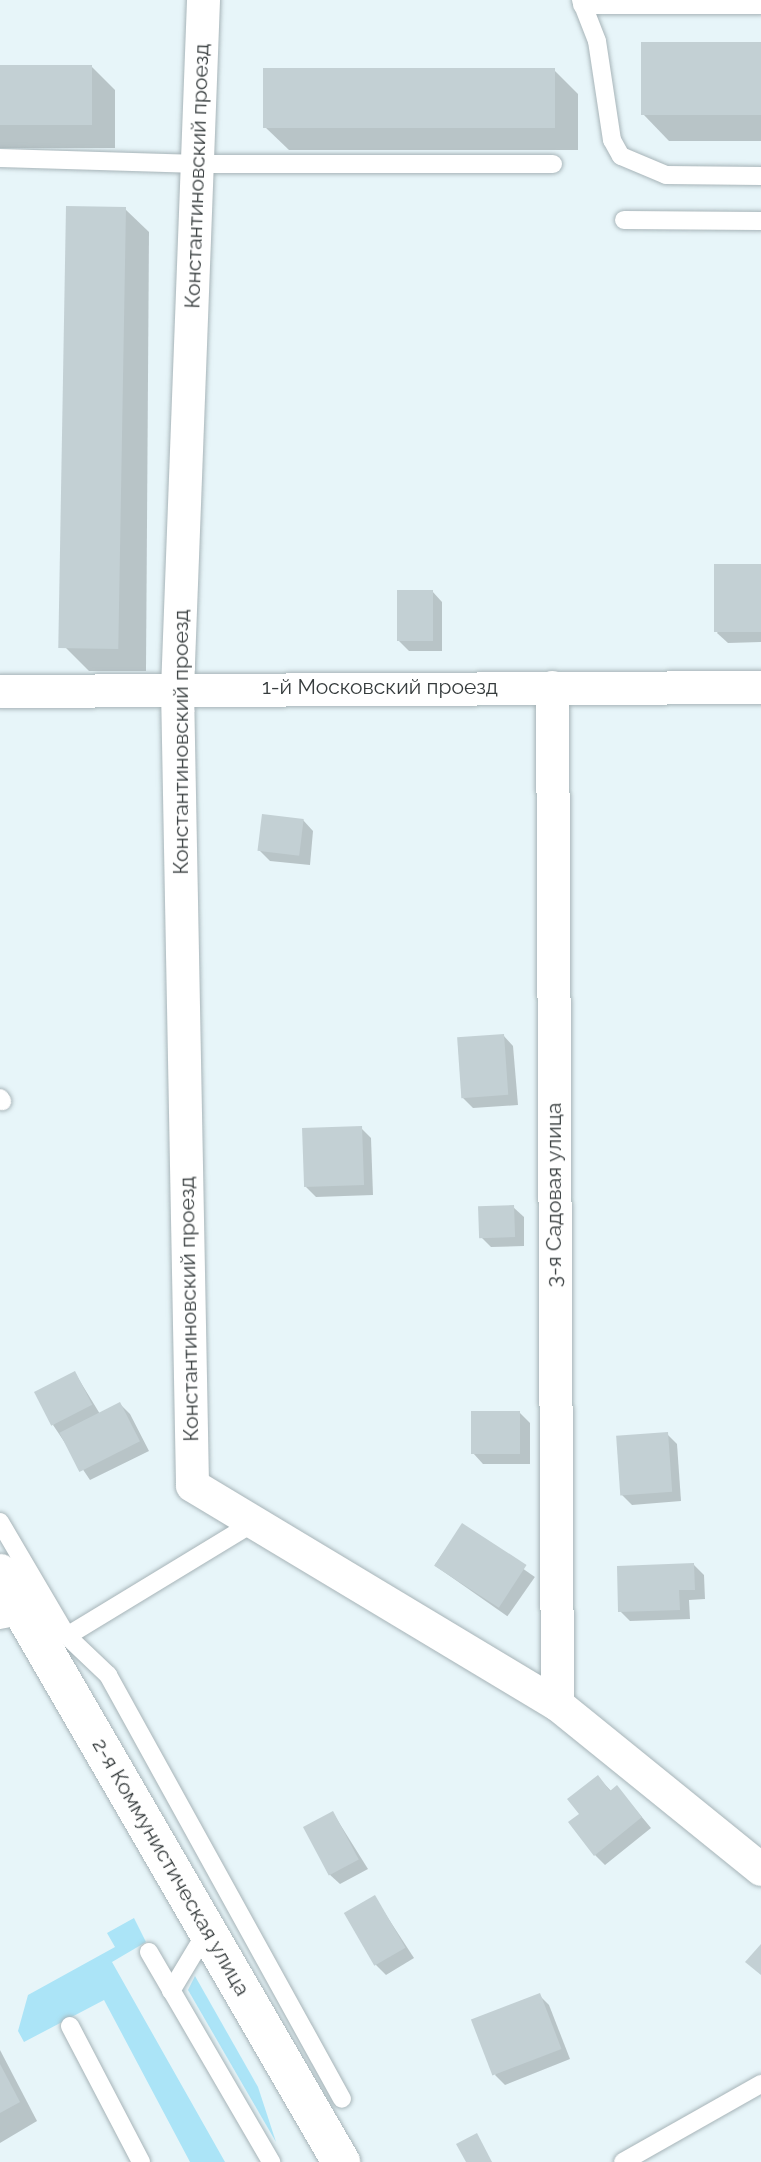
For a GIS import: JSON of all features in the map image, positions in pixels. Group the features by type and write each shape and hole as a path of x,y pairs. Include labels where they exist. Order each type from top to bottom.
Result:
{"street":[{"name":"Константиновский проезд","path":"203,0 199,164 177,688 192,1485 256,1521"},
{"name":"3-я Садовая улица","path":"552,687 556,1704"},
{"name":"1-й Московский проезд","path":"0,691 761,687"},
{"path":"256,1521 556,1704 761,1869"},
{"name":"2-я Коммунистическая улица","path":"0,1573 12,1618 208,1930 341,2162"}],"lane":[{"path":"761,5 582,2 599,49 610,130 621,156 666,175 761,176"},
{"path":"0,158 199,164 552,164"},
{"path":"624,220 761,221"},
{"path":"68,1636 256,1521"},
{"path":"0,1522 68,1636 108,1675 342,2098"},
{"path":"172,1991 208,1930"},
{"path":"149,1952 271,2162"},
{"path":"70,2026 141,2162"},
{"path":"623,2162 761,2084"}],"shaded area":[{"path":"134,1918 146,1942 112,1962 225,2162 190,2162 104,2000 24,2042 18,2031 28,1995 115,1947 107,1933"},
{"path":"195,1976 258,2087 276,2142 188,1990"}],"building":[{"path":"641,42 761,42 761,115 641,115"},
{"path":"0,65 92,65 92,125 0,125"},
{"path":"263,68 555,68 555,128 263,128"},
{"path":"66,206 126,207 118,649 58,648"},
{"path":"714,564 761,564 761,632 714,632"},
{"path":"397,590 433,590 433,641 397,641"},
{"path":"262,814 304,819 299,856 257,851"},
{"path":"504,1034 508,1095 461,1098 457,1037"},
{"path":"362,1126 364,1185 304,1187 302,1128"},
{"path":"514,1205 515,1237 479,1238 478,1206"},
{"path":"75,1371 92,1405 51,1426 34,1392"},
{"path":"120,1402 140,1441 79,1472 59,1433"},
{"path":"471,1411 520,1411 520,1454 471,1454"},
{"path":"668,1432 672,1492 620,1495 616,1436"},
{"path":"462,1523 527,1565 499,1608 434,1566"},
{"path":"694,1563 695,1590 679,1590 680,1610 618,1612 617,1566"},
{"path":"598,1775 610,1791 617,1785 642,1817 594,1856 568,1822 579,1814 567,1799"},
{"path":"333,1811 359,1860 329,1876 303,1827"},
{"path":"375,1895 406,1948 374,1966 344,1913"},
{"path":"761,1944 761,1975 745,1962"},
{"path":"540,1993 562,2049 492,2076 471,2020"},
{"path":"0,2064 20,2102 0,2113"},
{"path":"477,2133 492,2162 466,2162 456,2144"}]}
